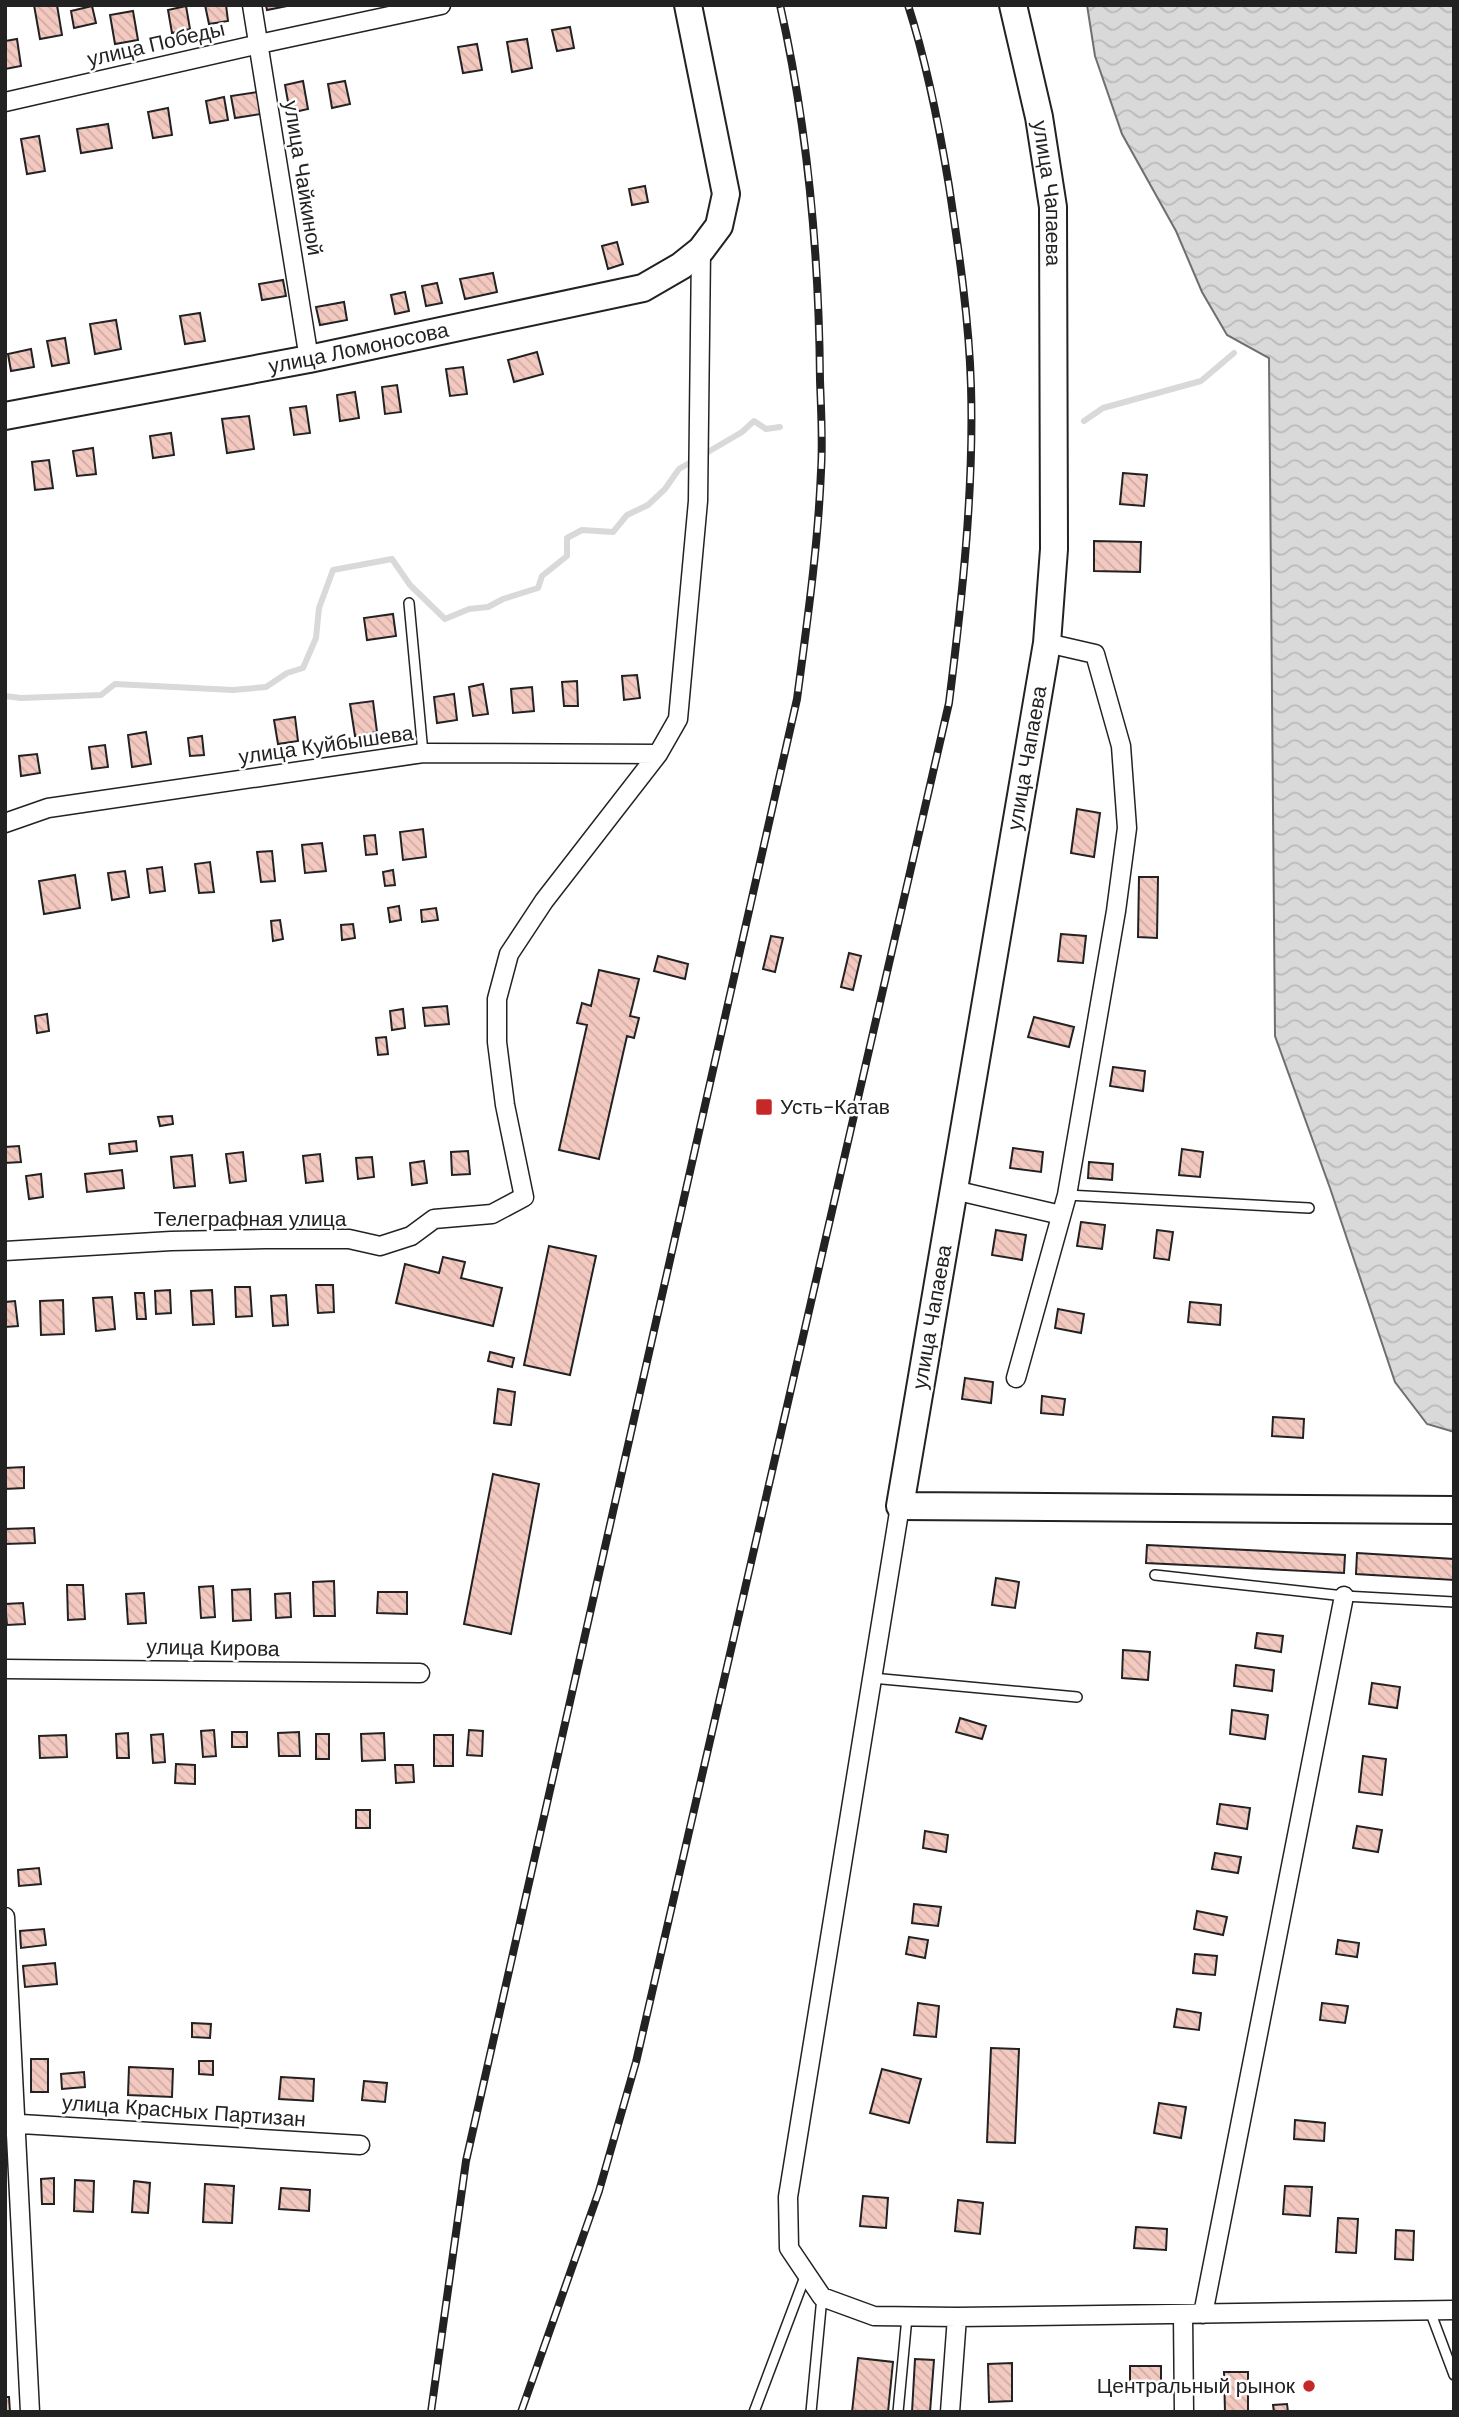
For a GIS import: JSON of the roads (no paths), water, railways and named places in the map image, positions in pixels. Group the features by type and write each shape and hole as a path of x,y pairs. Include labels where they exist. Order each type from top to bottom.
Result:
{"main road":[{"path":"688,5 726,194 719,226 702,250"},
{"name":"улица Чапаева","path":"900,1506 1047,643 1054,549 1053,207 1039,117 1013,5"},
{"name":"улица Ломоносова","path":"5,416 309,359 643,288 702,250"},
{"path":"900,1506 1454,1510"}],"street":[{"name":"улица Чайкиной","path":"252,5 309,359"},
{"name":"улица Победы","path":"5,102 441,5"},
{"path":"658,754 678,719 698,502 702,250"},
{"path":"1016,1378 1067,1195 1116,911 1127,828 1121,746 1095,654 1047,643"},
{"name":"улица Куйбышева","path":"5,824 48,808 423,753 658,754"},
{"name":"Телеграфная улица","path":"5,1251 158,1241 238,1239 349,1239 380,1246 411,1236 434,1219 492,1214 524,1197 505,1105 496,1042 497,999 509,954 544,901 658,754"},
{"path":"954,1190 1061,1215"},
{"path":"900,1506 788,2197 789,2248 806,2274 822,2297 874,2316 957,2318 1454,2311"},
{"path":"1203,2314 1344,1596"},
{"name":"улица Кирова","path":"5,1669 420,1674"},
{"path":"5,1917 10,2123 30,2412"},
{"name":"улица Красных Партизан","path":"10,2123 360,2145"},
{"path":"1182,2315 1184,2412"},
{"path":"950,2412 957,2318"}],"lane":[{"path":"409,603 423,753"},
{"path":"1067,1195 1309,1208"},
{"path":"1155,1575 1344,1596 1454,1602"},
{"path":"872,1678 1077,1697"},
{"path":"754,2412 806,2274"},
{"path":"811,2412 822,2297"},
{"path":"1430,2311 1454,2375"},
{"path":"898,2412 907,2317"}],"water":[{"path":"1087,5 1454,5 1454,1432 1427,1424 1395,1382 1330,1188 1275,1036 1269,358 1227,335 1202,292 1176,231 1122,134 1095,56"}],"waterway":[{"path":"1084,421 1103,408 1201,381 1234,353"},
{"path":"5,696 21,698 101,695 115,684 233,690 266,687 287,673 303,668 316,638 319,608 333,570 392,559 410,585 445,619 469,609 488,607 503,599 538,588 542,576 567,556 567,538 582,530 613,532 627,515 648,505 665,489 679,469 742,432 754,421 766,429 780,427"}],"railway":[{"path":"431,2412 466,2161 797,699 812,585 822,460 822,426 817,286 810,192 798,98 780,5"},
{"path":"521,2412 599,2191 636,2062 949,703 969,505 970,361 963,286 937,117 908,5"}],"place":[{"name":"Усть-Катав","path":"764,1107"},
{"name":"Центральный рынок","path":"1309,2386"}]}
